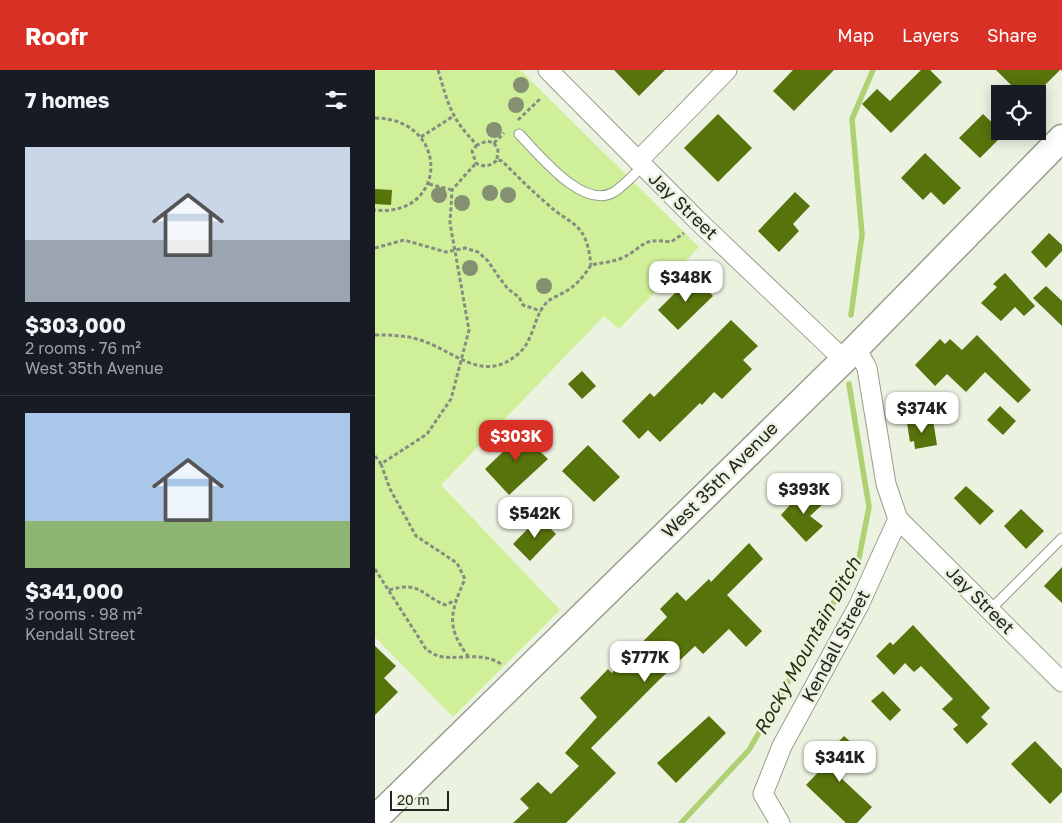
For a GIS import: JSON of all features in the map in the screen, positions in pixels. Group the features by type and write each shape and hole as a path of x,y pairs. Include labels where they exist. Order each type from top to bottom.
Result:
{"street":[{"name":"Jay Street","path":"548,70 696,219 849,353"},
{"path":"640,163 727,70"},
{"name":"West 35th Avenue","path":"381,810 849,353 1062,138"},
{"path":"849,353 867,368 886,484 898,519"},
{"name":"Jay Street","path":"898,519 1062,682"},
{"name":"Kendall Street","path":"780,823 763,794 783,746 859,605 898,519"}],"lane":[{"path":"519,134 571,186 584,193 600,196 613,193 640,163"},
{"path":"990,610 1062,538"}],"path":[{"path":"438,70 452,117 477,145"},
{"path":"421,137 452,117"},
{"path":"375,118 392,119 404,123 421,137 431,159 429,184 411,204 399,210 375,210"},
{"path":"487,140 495,144 498,150 497,160 487,166 476,163 472,151 477,145 487,140"},
{"path":"497,160 502,161 546,204 581,230 588,243 591,265"},
{"path":"381,464 427,434 451,399 469,330 465,296 454,250 450,223 452,190 476,163"},
{"path":"429,184 452,190"},
{"path":"375,335 404,335 423,340 462,362 486,367 506,362 519,354 531,339 541,311 548,302 571,289 591,265 623,258 641,244 655,240 671,242 696,219"},
{"path":"375,248 404,240 446,252 465,248 477,252 489,261 497,276 519,297 523,305 541,311"},
{"path":"375,456 381,464 390,488 416,536 457,563 465,580 456,600 451,626 460,645 468,656"},
{"path":"375,568 426,648 437,656 468,656 496,660 507,668"},
{"path":"389,590 403,586 420,589 434,600 445,605 456,600"}],"green space":[{"path":"375,70 520,70 699,247 619,329 604,316 441,485 560,610 453,717 375,637"}],"building":[{"path":"614,70 665,70 639,96"},
{"path":"793,70 834,70 794,111 773,91"},
{"path":"921,70 930,70 942,82 891,133 862,104 877,89 890,101"},
{"path":"996,70 1060,70 1045,85 1011,85"},
{"path":"718,114 752,148 718,182 684,148"},
{"path":"983,114 991,122 991,140 998,140 980,158 959,138"},
{"path":"925,153 961,188 944,205 931,192 923,200 901,178"},
{"path":"375,189 392,190 391,205 375,204"},
{"path":"795,192 810,206 793,224 799,231 779,252 758,231"},
{"path":"1049,233 1062,245 1062,251 1046,268 1031,252"},
{"path":"1005,273 1035,306 1024,316 1015,307 1001,321 981,303 997,287 993,284"},
{"path":"693,275 713,296 678,330 658,310"},
{"path":"1046,286 1062,301 1062,326 1033,298"},
{"path":"731,320 758,346 743,360 752,369 722,399 714,392 702,405 700,403 660,442 648,430 639,439 622,421 650,393 654,397"},
{"path":"977,335 1031,390 1018,403 985,372 966,392 947,374 935,386 915,365 940,339 945,344 950,339 962,350"},
{"path":"582,371 596,386 582,399 568,384"},
{"path":"1000,406 1016,421 1003,435 987,420"},
{"path":"933,420 937,445 915,449 914,441 910,442 907,423"},
{"path":"515,428 548,459 509,495 485,469 508,447 502,442"},
{"path":"588,445 620,477 594,502 562,471"},
{"path":"966,486 994,511 980,525 954,498"},
{"path":"805,488 823,504 810,516 823,526 806,542 781,515"},
{"path":"1021,509 1044,531 1026,549 1004,526"},
{"path":"539,517 556,534 530,561 513,544"},
{"path":"749,543 763,559 727,595 762,631 746,647 729,629 703,654 695,646 657,682 591,748 616,773 566,823 513,823 529,808 520,799 538,782 551,794 579,766 565,753 597,717 580,698 608,669 612,673 667,617 660,609 677,592 686,601 709,579 711,582"},
{"path":"1062,567 1062,603 1044,586"},
{"path":"913,625 990,708 981,717 988,724 967,744 953,729 958,725 942,709 953,699 921,666 914,672 905,663 894,675 876,656 890,642 893,645"},
{"path":"375,646 396,666 384,678 398,692 375,715"},
{"path":"883,691 901,710 890,721 871,701"},
{"path":"709,716 726,733 676,783 657,763"},
{"path":"844,736 863,753 840,777 872,807 857,823 846,823 806,785 825,765 820,761"},
{"path":"1035,741 1062,769 1062,792 1050,804 1011,764"}],"waterway":[{"name":"Rocky Mountain Ditch","path":"851,315 862,235 852,119 873,70"},
{"name":"Rocky Mountain Ditch","path":"681,823 749,750 859,558 869,507 849,384"}]}
